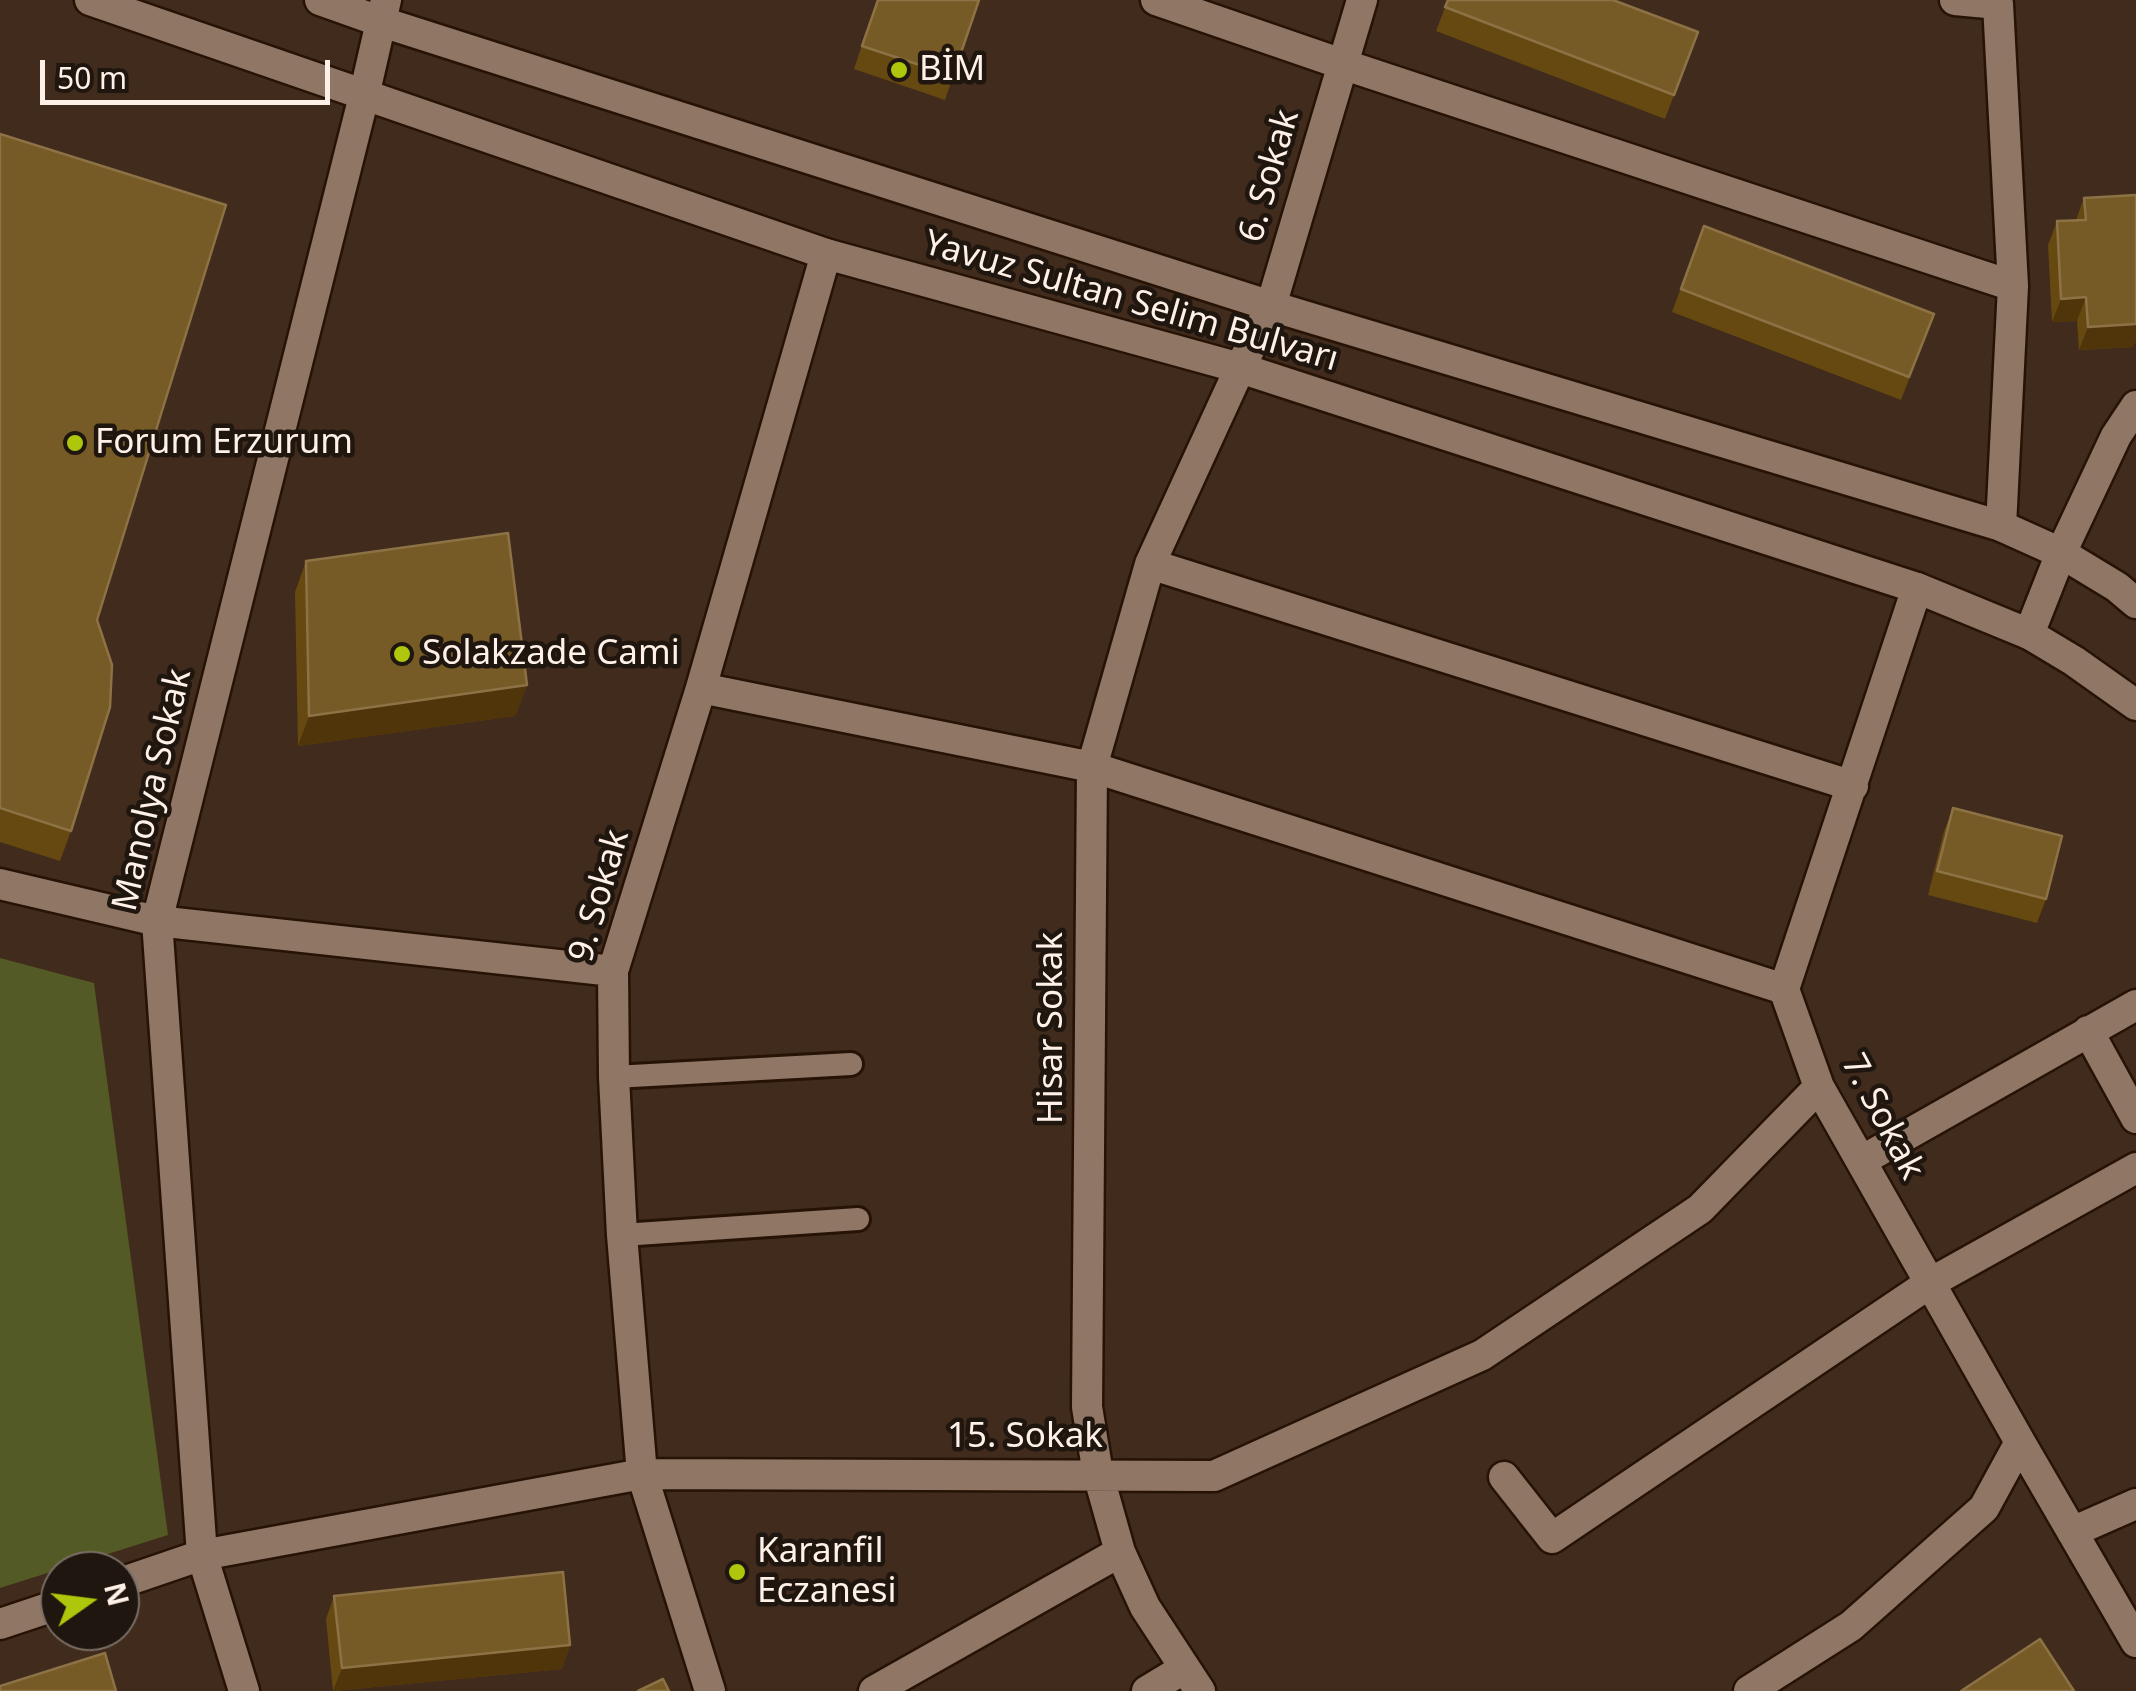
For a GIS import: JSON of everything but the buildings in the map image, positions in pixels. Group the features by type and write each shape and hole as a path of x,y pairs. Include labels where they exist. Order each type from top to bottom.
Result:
{"street":[{"name":"Yavuz Sultan Selim Bulvarı","path":"90,0 826,254 1240,368 1918,588 2029,634 2136,706"},
{"name":"Yavuz Sultan Selim Bulvarı","path":"320,0 384,11 1271,306 2000,526 2060,553 2136,603"},
{"path":"1156,0 2013,286"},
{"name":"6. Sokak","path":"1240,368 1271,306 1362,0"},
{"path":"1955,0 1998,4 2013,286 2000,526"},
{"name":"Manolya Sokak","path":"244,1691 202,1556 157,920 384,11"},
{"name":"9. Sokak","path":"710,1691 642,1474 622,1235 613,971 701,688 826,254"},
{"name":"Hisar Sokak","path":"1192,1680 1145,1607 1120,1552 1098,1474 1087,1407 1092,767 1150,564 1240,368"},
{"path":"2029,634 2060,553 2116,436 2136,406"},
{"path":"1150,564 1853,786"},
{"path":"701,688 1092,767 1784,989 1918,588"},
{"path":"0,884 157,920 613,971"},
{"name":"7. Sokak","path":"1784,989 1819,1086 2136,1642"},
{"path":"1861,1161 2136,1006"},
{"path":"2088,1031 2136,1118"},
{"name":"15. Sokak","path":"140,1577 202,1556 642,1474 1214,1476 1482,1355 1700,1209 1819,1086"},
{"path":"1504,1477 1552,1538 1930,1283 2136,1168"},
{"path":"1749,1691 1851,1626 1984,1508 2020,1442"},
{"path":"2072,1532 2136,1504"},
{"path":"874,1691 1120,1552"},
{"path":"0,1624 40,1611"},
{"path":"1147,1691 1192,1680"}],"lane":[{"path":"614,1076 851,1064"},
{"path":"622,1235 858,1219"}],"green space":[{"path":"0,958 94,983 168,1535 117,1551 40,1551 40,1575 0,1588"}],"place":[{"name":"BİM","path":"899,70"},
{"name":"Forum Erzurum","path":"75,443"},
{"name":"Solakzade Cami","path":"402,654"},
{"name":"Karanfil Eczanesi","path":"737,1572"}]}
